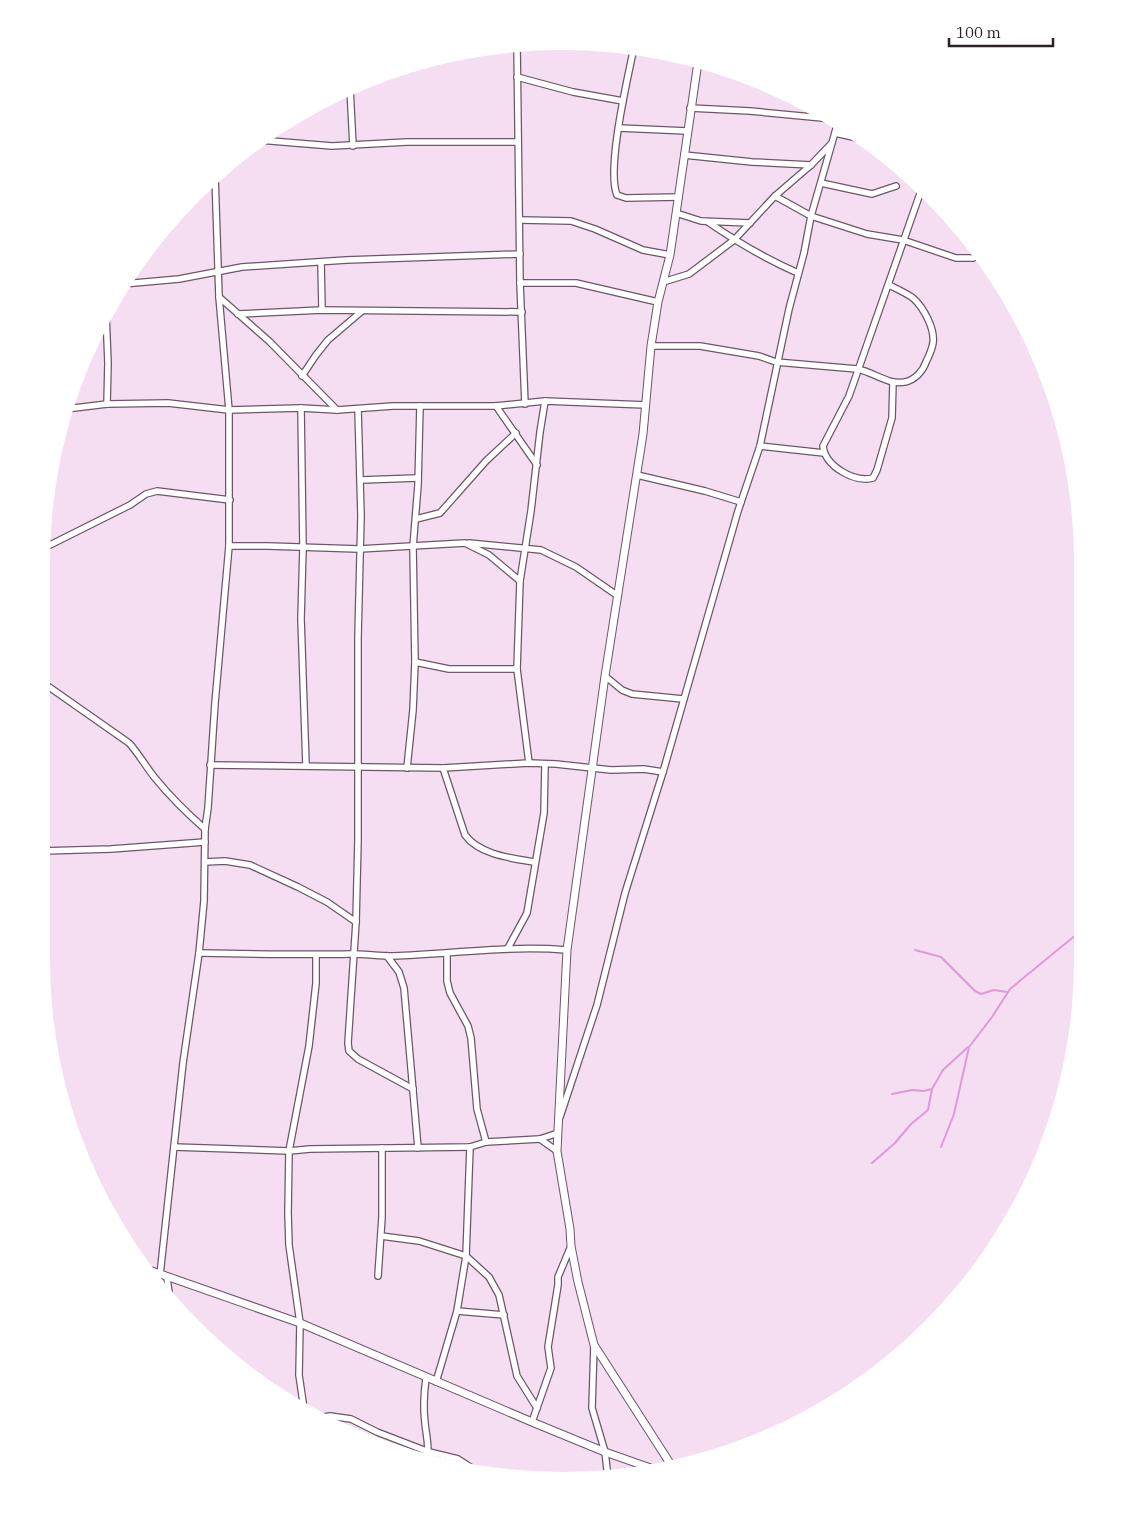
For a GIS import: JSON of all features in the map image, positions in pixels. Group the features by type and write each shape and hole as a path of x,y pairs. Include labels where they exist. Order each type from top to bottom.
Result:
{"street":[{"path":"517,52 520,283 525,404"},
{"path":"632,55 618,128 614,173 617,195 626,198 679,197"},
{"path":"607,1470 605,1452 592,1408 594,1345 578,1282 559,1168 558,1133 567,950 604,676 637,475 651,346 658,302 670,255 697,68"},
{"path":"517,77 573,92 624,101"},
{"path":"350,96 353,146"},
{"path":"690,108 813,116"},
{"path":"618,128 687,131"},
{"path":"560,1118 597,1005 625,893 663,772 741,502 760,446 776,362 811,216 836,130"},
{"path":"835,134 847,137"},
{"path":"271,141 353,146 407,142 518,142"},
{"path":"663,282 689,274 734,240 775,196 811,165 832,142"},
{"path":"684,155 752,162 811,165"},
{"path":"821,183 872,194 896,186"},
{"path":"166,1284 164,1277 174,1147 204,901 205,828 229,546 229,410 220,297 215,185"},
{"path":"892,382 892,418 873,478 864,480 854,478 840,470 828,459 824,453 825,441 849,396 919,195"},
{"path":"775,196 811,216 867,234 903,240 956,258 974,258"},
{"path":"676,213 695,220 708,222 750,223"},
{"path":"520,220 571,221 595,229 643,250 670,255"},
{"path":"708,222 768,260 798,273"},
{"path":"133,283 179,279 242,268 346,260 520,254"},
{"path":"321,262 322,310"},
{"path":"520,283 576,283 658,302"},
{"path":"651,346 700,346 724,349 759,356 776,362 857,369 892,382 912,380 923,369 933,344 933,334 927,318 915,301 889,285"},
{"path":"220,297 270,342 337,410"},
{"path":"238,314 322,310 522,312"},
{"path":"302,376 328,340 362,311"},
{"path":"107,329 107,404"},
{"path":"74,408 107,404 168,403 229,410 301,408 337,410 393,406 496,406 545,401 646,405"},
{"path":"529,763 517,670 520,581 545,401"},
{"path":"407,768 412,731 415,662 413,547 418,484 420,406"},
{"path":"496,406 537,465"},
{"path":"301,408 303,547 301,619 306,765"},
{"path":"358,409 361,480 358,840 356,922 348,1029 349,1050 358,1059 413,1089"},
{"path":"416,519 440,513 486,461 516,433"},
{"path":"760,446 824,453"},
{"path":"637,475 705,491 741,502"},
{"path":"361,480 417,478"},
{"path":"51,545 125,508 151,492 157,491 230,500"},
{"path":"229,546 359,549 465,543 524,547 541,550 576,566 618,596"},
{"path":"465,543 489,555 520,581"},
{"path":"415,662 449,669 517,670"},
{"path":"604,676 622,690 632,694 683,700"},
{"path":"50,688 129,743 139,754 155,779 205,828"},
{"path":"210,765 443,768 529,763 556,764 591,769 644,769 663,772"},
{"path":"508,948 527,913 534,862 544,813 545,764"},
{"path":"443,768 465,835 471,843 480,849 534,862"},
{"path":"50,851 111,849 205,842"},
{"path":"205,862 226,861 250,865 298,886 327,902 356,922"},
{"path":"199,954 353,954 387,956 447,954 508,948 567,950"},
{"path":"447,954 450,993 468,1026 471,1038 477,1109 486,1142"},
{"path":"303,1401 299,1375 300,1323 289,1245 289,1150 310,1038 316,983 316,955"},
{"path":"387,956 400,972 404,988 418,1148"},
{"path":"174,1147 289,1150 470,1147 486,1142 540,1139 558,1133"},
{"path":"540,1139 558,1151"},
{"path":"436,1382 457,1311 466,1256 470,1147"},
{"path":"378,1276 381,1236 382,1148"},
{"path":"381,1236 419,1242 466,1256 489,1277 499,1294 517,1376 537,1408"},
{"path":"532,1422 551,1368 548,1347 558,1277 571,1246"},
{"path":"158,1274 300,1323 532,1422 605,1452 644,1465"},
{"path":"457,1311 504,1315"},
{"path":"594,1345 668,1461"},
{"path":"426,1378 424,1415 429,1452"},
{"path":"331,1416 352,1419 377,1432 429,1452 458,1459 463,1462"}],"waterway":[{"path":"941,1147 954,1114 969,1047 1010,989 1074,936"},
{"path":"915,950 941,957 975,991 981,994 994,990 1007,992"},
{"path":"872,1163 895,1143 911,1124 928,1110 932,1089 943,1070 968,1047"},
{"path":"892,1094 932,1089"}]}
